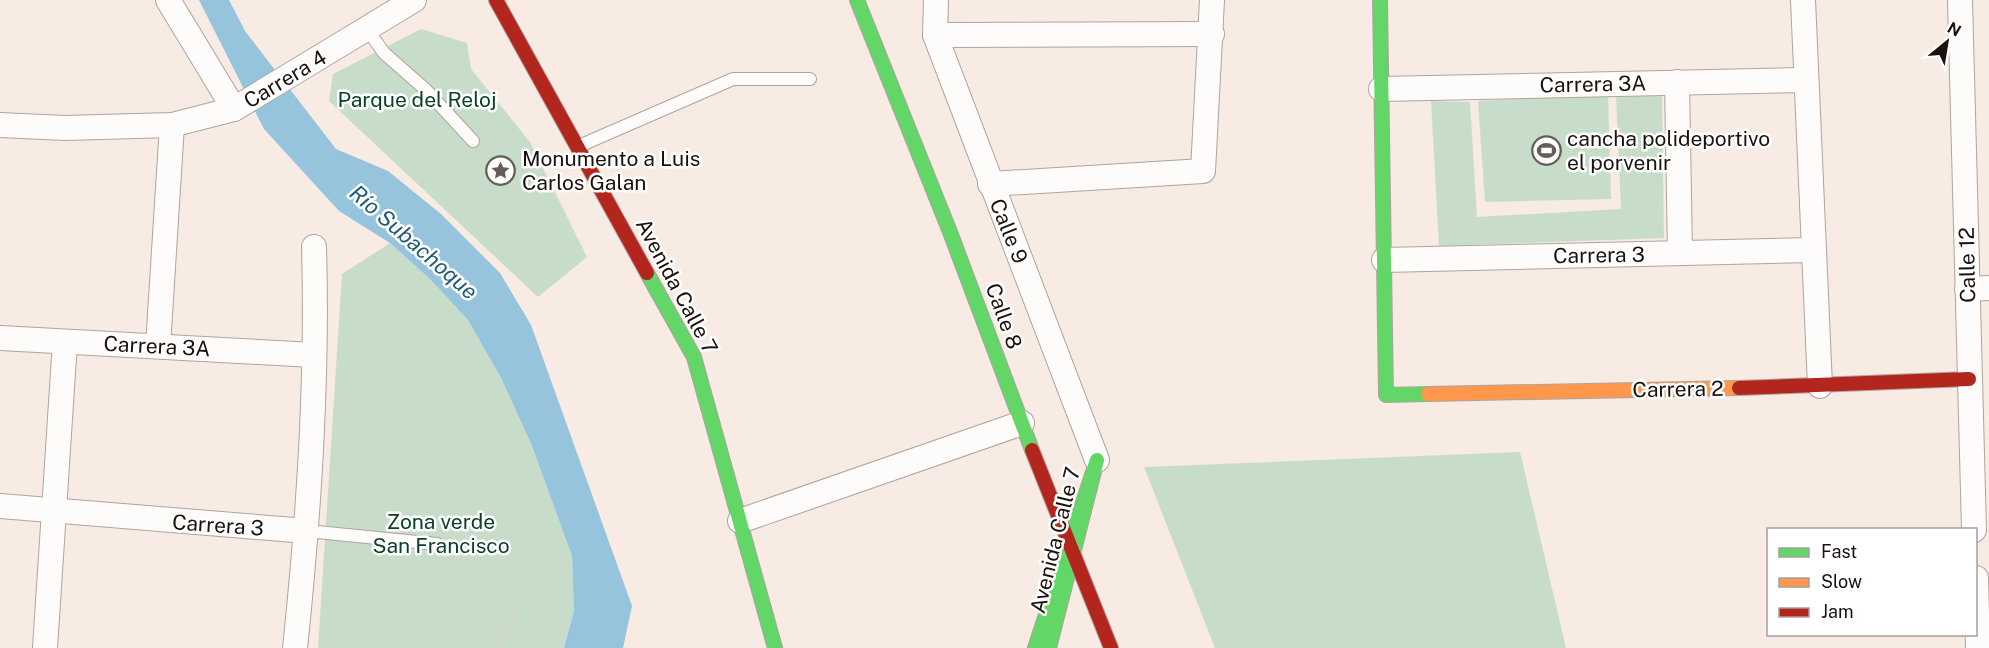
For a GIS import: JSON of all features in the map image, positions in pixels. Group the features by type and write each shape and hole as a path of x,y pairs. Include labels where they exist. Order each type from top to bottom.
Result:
{"street":[{"path":"168,0 239,108"},
{"name":"Carrera 4","path":"0,125 66,128 172,125 239,108 414,0"},
{"name":"Avenida Calle 7","path":"496,0 694,357 775,648"},
{"name":"Calle 8","path":"857,0 946,221 1022,423 1111,648"},
{"path":"919,0 935,35 1212,34"},
{"name":"Calle 9","path":"936,0 935,35 1097,460"},
{"path":"990,184 1203,171 1212,0"},
{"path":"1380,0 1384,260"},
{"path":"1803,0 1820,386"},
{"name":"Calle 12","path":"1960,0 1978,289 1970,379 1974,528"},
{"name":"Carrera 3A","path":"1381,89 1805,80"},
{"path":"1677,82 1680,253"},
{"path":"158,346 172,125"},
{"path":"295,648 307,531 314,355 314,248"},
{"name":"Carrera 3","path":"1384,260 1813,250"},
{"name":"Carrera 2","path":"1384,260 1386,395 1820,386 1970,379"},
{"name":"Carrera 3A","path":"0,338 314,355"},
{"path":"45,648 65,342"},
{"path":"740,520 1022,423"},
{"name":"Avenida Calle 7","path":"1035,648 1097,460"},
{"name":"Avenida Calle 7","path":"1049,648 1097,460"},
{"name":"Carrera 3","path":"0,506 307,531"},
{"path":"1977,613 1978,648"}],"lane":[{"path":"367,29 384,53 426,90 473,141"},
{"path":"578,147 733,79 810,79"},
{"name":"Carrera 3","path":"307,531 437,544"}],"path":[{"path":"437,544 489,573 518,610 497,648"}],"green space":[{"name":"Parque del Reloj","path":"421,29 467,43 471,69 530,142 587,257 538,297 329,101 333,74"},
{"path":"1662,93 1664,238 1439,246 1431,101 1470,102 1477,217 1621,209 1616,95"},
{"name":"cancha polideportivo el porvenir","path":"1608,94 1611,199 1485,202 1478,101"},
{"name":"Zona verde San Francisco","path":"390,243 430,279 468,320 501,378 532,446 572,556 574,611 564,648 318,648 342,274"},
{"path":"1520,452 1566,648 1215,648 1144,467"}],"water":[{"name":"Río Subachoque","path":"199,0 229,0 245,31 336,149 388,171 441,214 500,273 531,325 632,606 623,648 564,648 574,611 572,556 532,446 501,378 468,320 430,279 390,243 339,211 264,129"}],"traffic: fast":[{"path":"857,0 950,232 1032,450"},
{"path":"1380,0 1386,395 1428,394"},
{"path":"647,273 694,357 775,648"},
{"path":"1035,648 1097,460 1049,648"}],"traffic: slow":[{"path":"1428,394 1739,388"}],"traffic: jam":[{"path":"496,0 647,273"},
{"path":"1739,388 1969,379"},
{"path":"1032,450 1111,648"}],"place":[{"name":"cancha polideportivo el porvenir","path":"1546,150"},
{"name":"Monumento a Luis Carlos Galan","path":"501,170"}]}
